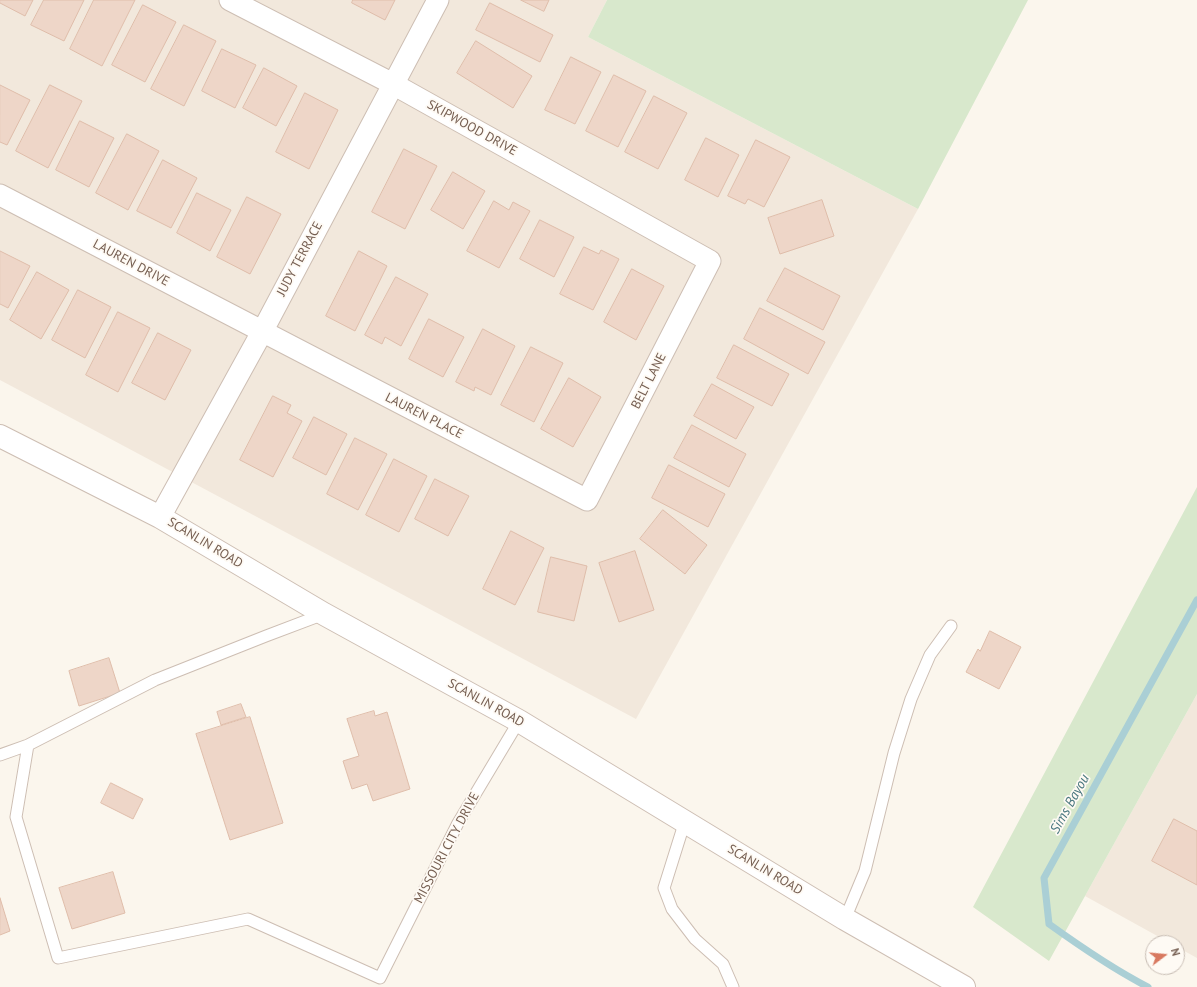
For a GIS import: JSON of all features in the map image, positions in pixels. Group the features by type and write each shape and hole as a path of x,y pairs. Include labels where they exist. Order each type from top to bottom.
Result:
{"street":[{"name":"SKIPWOOD DRIVE","path":"230,0 393,84 710,261"},
{"name":"JUDY TERRACE","path":"160,517 262,332 438,0"},
{"name":"LAUREN DRIVE","path":"0,195 262,332"},
{"name":"BELT LANE","path":"587,500 710,261"},
{"name":"LAUREN PLACE","path":"262,332 587,500"},
{"name":"SCANLIN ROAD","path":"0,436 160,517 324,614 519,721 846,919 964,987"}],"lane":[{"path":"0,756 28,746 156,680 324,614"},
{"path":"846,919 865,871 886,782 911,699 930,655 951,626"},
{"name":"MISSOURI CITY DRIVE","path":"28,746 16,817 58,958 248,919 380,978 458,824 519,721"},
{"path":"685,821 664,888 672,909 695,939 723,964 734,987"}],"shaded area":[{"path":"0,0 607,0 588,37 918,209 636,719 0,380"},
{"path":"1197,694 1197,958 1185,951 1185,935 1156,935 1085,896"}],"green space":[{"path":"607,0 1028,0 918,209 588,37"},
{"path":"1197,487 1197,694 1049,961 973,907"}],"building":[{"path":"0,0 33,0 25,16 0,3"},
{"path":"44,0 84,0 64,41 31,25"},
{"path":"94,0 135,0 102,66 70,49"},
{"path":"353,0 395,0 385,20 352,3"},
{"path":"521,0 549,0 544,11"},
{"path":"490,3 553,35 540,62 476,30"},
{"path":"143,5 176,22 145,82 112,65"},
{"path":"184,25 216,41 184,106 151,89"},
{"path":"476,41 532,76 513,108 457,73"},
{"path":"222,49 256,65 235,108 202,91"},
{"path":"571,57 601,72 575,124 545,110"},
{"path":"264,68 297,86 276,126 243,108"},
{"path":"614,75 646,91 618,147 586,131"},
{"path":"0,85 30,100 7,145 0,142"},
{"path":"50,85 82,101 48,168 16,151"},
{"path":"305,93 338,110 309,169 276,152"},
{"path":"654,96 687,113 658,169 625,152"},
{"path":"80,121 114,138 89,187 56,170"},
{"path":"127,134 159,151 128,210 96,193"},
{"path":"706,138 739,155 718,197 685,180"},
{"path":"756,140 790,157 764,207 748,199 745,204 728,196"},
{"path":"404,149 437,166 405,229 372,212"},
{"path":"163,160 197,178 171,228 137,211"},
{"path":"453,172 485,191 463,229 431,210"},
{"path":"197,193 231,210 210,251 177,233"},
{"path":"247,197 281,214 250,274 217,257"},
{"path":"822,200 834,236 780,254 768,218"},
{"path":"494,201 509,210 513,202 530,211 499,268 467,251"},
{"path":"540,220 574,237 554,277 520,259"},
{"path":"584,247 599,254 601,250 619,259 593,310 560,294"},
{"path":"0,251 30,266 8,308 0,304"},
{"path":"359,251 387,266 355,331 326,316"},
{"path":"785,268 840,296 823,330 767,301"},
{"path":"632,269 664,286 636,340 604,322"},
{"path":"37,272 69,290 41,339 10,320"},
{"path":"396,277 428,294 401,346 385,337 382,344 365,335"},
{"path":"78,290 111,307 85,358 52,340"},
{"path":"760,308 825,342 808,374 744,339"},
{"path":"118,312 150,328 118,392 86,375"},
{"path":"429,319 464,337 443,377 409,359"},
{"path":"483,329 515,346 491,395 475,387 474,391 456,382"},
{"path":"158,333 191,350 165,400 132,383"},
{"path":"734,345 789,374 772,406 717,378"},
{"path":"531,347 563,363 534,422 501,405"},
{"path":"569,378 601,397 573,447 541,429"},
{"path":"712,384 754,407 736,439 694,416"},
{"path":"273,396 291,405 287,413 302,421 273,477 240,460"},
{"path":"314,417 347,434 326,475 293,458"},
{"path":"692,425 746,454 729,487 674,458"},
{"path":"355,438 387,454 358,510 327,494"},
{"path":"394,459 427,476 399,532 366,515"},
{"path":"669,465 725,494 708,527 652,498"},
{"path":"435,479 469,496 448,536 415,519"},
{"path":"663,510 707,545 685,574 640,539"},
{"path":"511,531 544,548 515,605 483,589"},
{"path":"635,551 654,610 619,622 599,563"},
{"path":"551,557 587,566 574,621 538,612"},
{"path":"990,631 1021,647 999,689 966,672 978,649 980,651"},
{"path":"109,658 120,693 79,706 69,671"},
{"path":"241,704 246,717 221,725 217,712"},
{"path":"374,711 375,716 387,712 410,789 373,801 367,784 352,789 343,761 359,756 347,719"},
{"path":"250,717 283,823 230,840 196,734"},
{"path":"111,783 143,799 133,819 101,803"},
{"path":"1174,819 1197,831 1197,885 1152,861"},
{"path":"113,872 125,913 72,929 59,888"},
{"path":"0,898 10,931 0,935"}],"waterway":[{"name":"Sims Bayou","path":"1148,987 1122,973 1049,924 1044,878 1197,600"}]}
